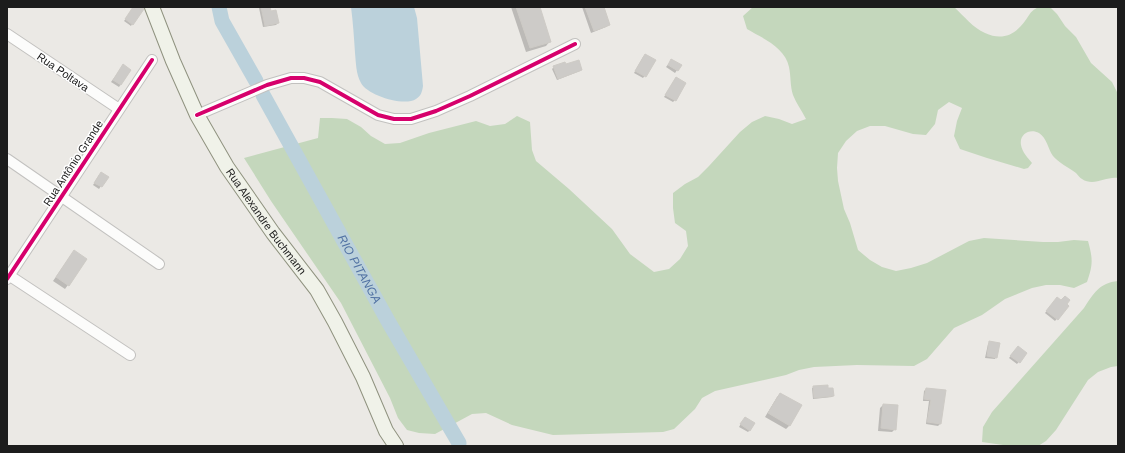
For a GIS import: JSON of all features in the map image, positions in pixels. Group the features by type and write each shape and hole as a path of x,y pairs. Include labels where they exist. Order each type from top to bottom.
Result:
{"main road":[{"name":"Rua Alexandre Buchmann","path":"152,7 173,61 197,115 227,167 273,233 317,290 363,377 386,432 396,446"},
{"path":"384,446 386,432"}],"street":[{"name":"Rua Poltava","path":"7,34 119,109"},
{"path":"197,115 267,85 291,78 304,78 320,82 378,115 394,120 411,119 436,111 470,96 575,44"},
{"name":"Rua Antônio Grande","path":"8,276 152,60"},
{"path":"7,160 159,264"},
{"path":"8,276 130,354"}],"green space":[{"path":"753,7 954,7 976,28 991,35 1002,36 1008,35 1017,30 1035,9 1050,7 1076,37 1091,63 1112,82 1118,94 1118,178 1109,178 1096,182 1082,179 1053,156 1042,135 1032,131 1023,135 1021,141 1025,155 1032,163 1028,168 1024,169 960,149 954,136 957,121 962,108 949,102 938,110 935,124 926,135 913,134 885,126 870,126 857,131 846,141 838,153 838,181 844,209 858,250 870,260 882,267 896,271 911,268 927,263 969,241 984,238 1043,242 1074,240 1088,241 1092,262 1087,282 1074,288 1060,285 1046,285 1032,288 1005,299 982,315 954,328 927,359 914,366 857,365 814,367 715,391 702,398 695,409 674,429 663,432 553,435 512,425 486,413 472,414 435,434 419,433 407,430 398,418 390,398 341,303 271,201 244,158 318,138 320,118 347,119 385,144 400,143 429,133 476,121 490,126 505,124 517,116 530,122 532,150 536,161 612,229 630,254 654,272 669,269 680,259 688,246 686,231 675,223 673,193 698,177 740,132 752,122 765,116 792,124 806,119 793,95 787,60 772,44 747,29 743,16"},
{"path":"1118,281 1118,366 1098,372 1088,380 1056,430 1046,441 1038,446 1010,446 982,442 983,427 992,412 1084,308 1098,290 1106,284"}],"water":[{"path":"351,7 414,7 417,18 423,86 421,94 418,98 403,102 395,101 370,92 361,83 356,68"}],"building":[{"path":"133,7 144,7 144,9 133,25 125,19"},
{"path":"261,7 270,7 271,11 276,10 279,23 265,26"},
{"path":"516,7 540,7 551,42 530,48"},
{"path":"585,7 604,7 610,25 594,31"},
{"path":"645,54 656,60 646,77 635,71"},
{"path":"671,59 682,65 678,71 668,65"},
{"path":"579,60 582,70 558,79 553,66"},
{"path":"123,64 131,70 121,85 113,80"},
{"path":"676,77 686,83 676,101 665,95"},
{"path":"101,172 109,177 102,187 94,183"},
{"path":"74,250 87,259 69,286 56,277"},
{"path":"1065,296 1070,300 1067,304 1069,306 1058,320 1046,311 1057,297 1061,300"},
{"path":"989,341 1000,343 997,358 987,356"},
{"path":"1018,346 1027,353 1020,363 1010,356"},
{"path":"828,385 828,388 833,388 834,396 814,398 813,386"},
{"path":"926,388 946,390 941,424 927,422 931,400 924,399"},
{"path":"780,393 802,405 790,426 768,413"},
{"path":"883,404 898,405 896,430 881,428"},
{"path":"745,417 755,423 750,431 740,424"}],"waterway":[{"name":"RIO PITANGA","path":"219,7 222,21 256,81"},
{"name":"RIO PITANGA","path":"263,95 388,321 459,443"}],"cycle path":[{"path":"197,115 267,85 291,78 304,78 320,82 378,115 394,119 411,119 436,111 470,96 575,44"},
{"path":"7,279 152,60"}]}
